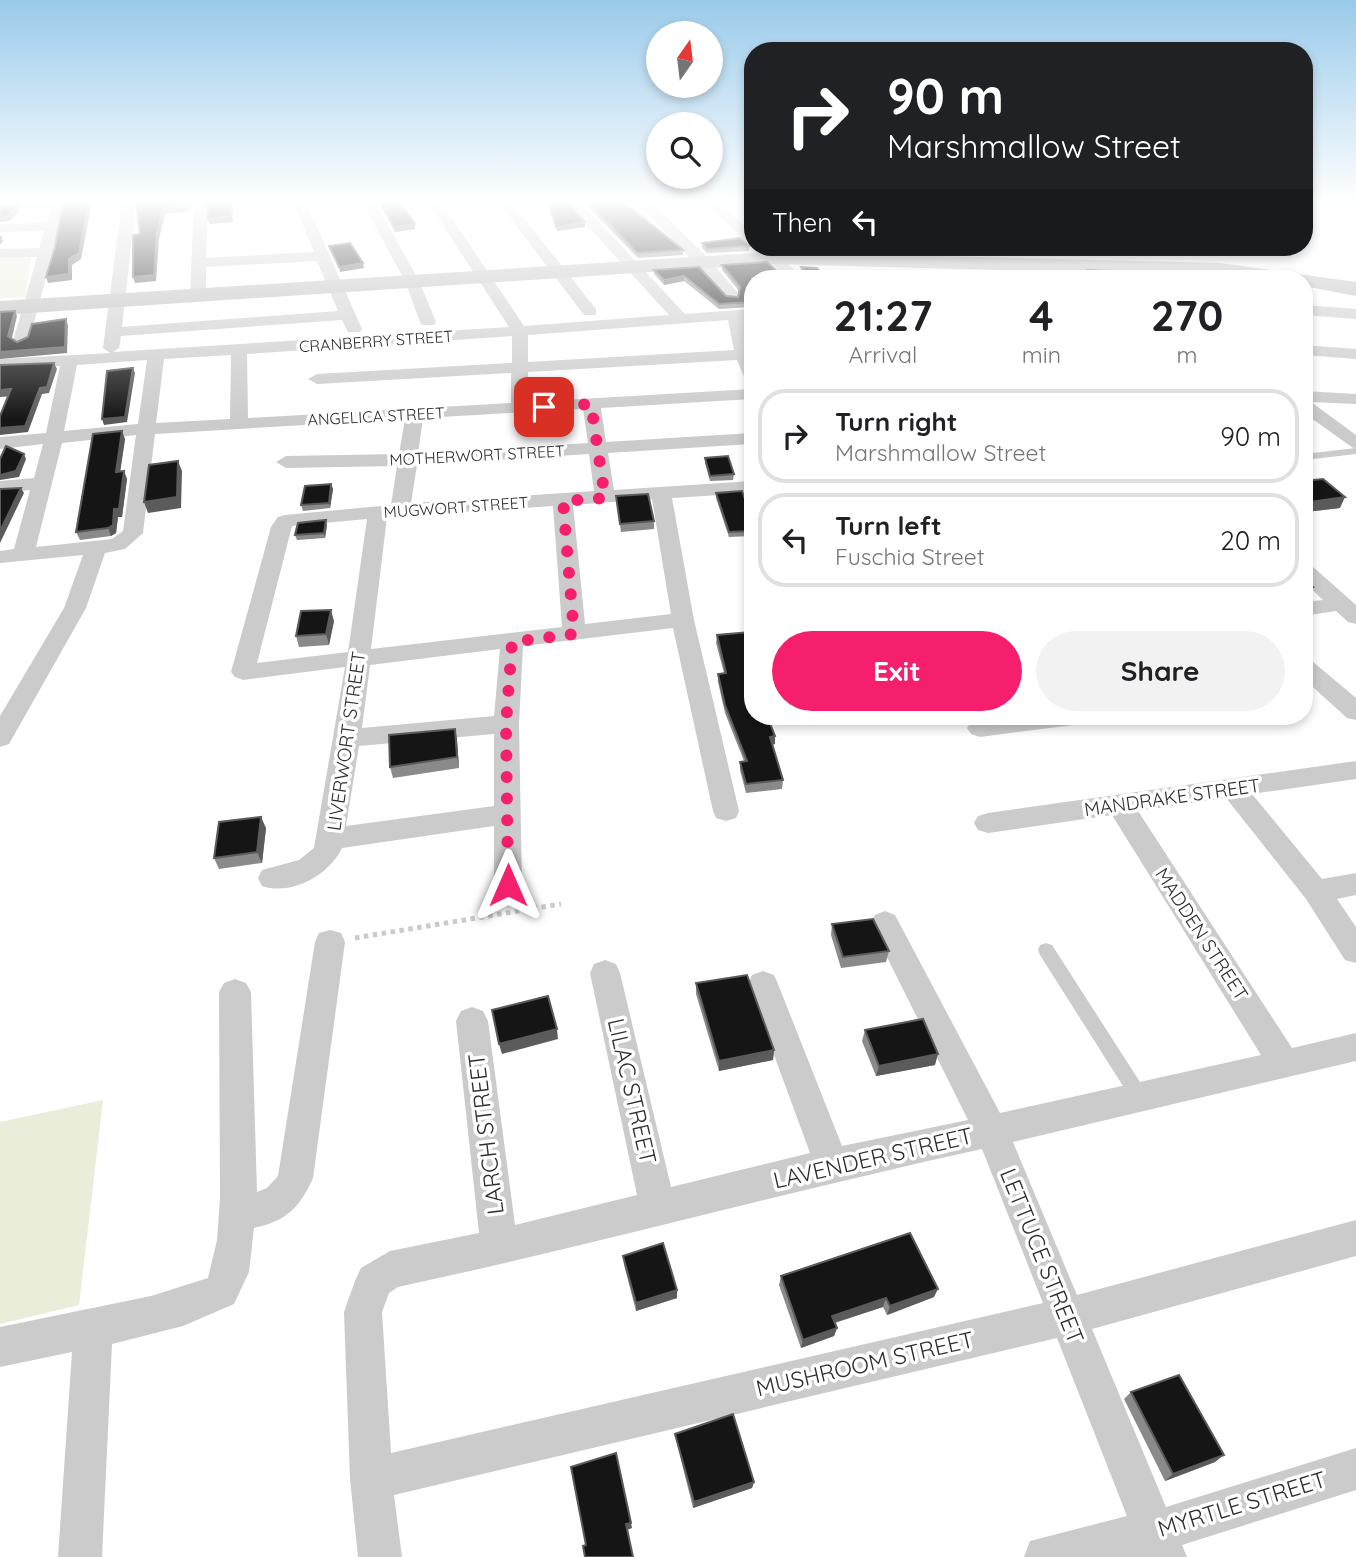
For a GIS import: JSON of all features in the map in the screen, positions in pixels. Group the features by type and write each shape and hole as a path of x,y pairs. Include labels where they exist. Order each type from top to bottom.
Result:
{"main road":[{"path":"0,308 501,275"},
{"path":"1313,283 1356,289"}],"street":[{"path":"21,341 42,275"},
{"path":"110,356 120,275"},
{"path":"198,295 201,275"},
{"path":"332,275 361,343"},
{"path":"408,275 428,322"},
{"path":"561,275 590,312"},
{"path":"637,275 680,318"},
{"path":"715,275 733,296"},
{"path":"485,276 520,331 520,408"},
{"path":"1313,311 1356,314"},
{"name":"CRANBERRY STREET","path":"0,364 361,343 744,314"},
{"path":"113,332 347,315"},
{"path":"735,315 744,342"},
{"path":"308,420 324,345"},
{"path":"239,349 239,424"},
{"path":"1313,351 1356,354"},
{"path":"317,379 744,354"},
{"path":"0,557 123,543 136,525 145,429 156,355"},
{"path":"23,555 54,438 69,360"},
{"name":"ANGELICA STREET","path":"0,443 145,429 744,394"},
{"path":"1313,397 1356,399"},
{"path":"591,404 605,498"},
{"path":"1313,412 1356,444"},
{"name":"LIVERWORT STREET","path":"415,414 407,460 389,511 357,660 348,738 330,839 507,814"},
{"name":"MOTHERWORT STREET","path":"286,462 407,460 744,440"},
{"path":"0,487 41,483"},
{"name":"MUGWORT STREET","path":"357,660 243,671 281,527 285,521 389,511 744,488"},
{"path":"661,494 683,620 726,811"},
{"path":"563,501 574,634"},
{"path":"0,738 75,608 96,548"},
{"path":"1313,579 1348,611"},
{"path":"1313,609 1348,611"},
{"path":"357,660 683,620"},
{"path":"508,885 506,724 512,642"},
{"path":"1314,687 1356,712"},
{"path":"348,738 506,724"},
{"path":"980,728 1005,725"},
{"name":"MANDRAKE STREET","path":"988,823 1356,771"},
{"path":"1232,788 1316,891 1356,951"},
{"name":"MADDEN STREET","path":"1120,805 1284,1063"},
{"path":"272,878 312,867 329,848 330,839"},
{"path":"1316,891 1356,884"},
{"name":"LETTUCE STREET","path":"886,923 992,1132 1159,1545"},
{"path":"238,1212 269,1208 282,1202 295,1178 330,942"},
{"name":"LILAC STREET","path":"605,973 658,1208"},
{"path":"763,984 832,1165"},
{"path":"0,1347 93,1328 219,1294 230,1281 235,1257 238,1212 235,992"},
{"name":"LARCH STREET","path":"472,1021 499,1247"},
{"name":"LAVENDER STREET","path":"371,1479 363,1312 374,1281 390,1270 499,1247 832,1165 1141,1099 1356,1047"},
{"name":"MUSHROOM STREET","path":"371,1479 1066,1317 1356,1238"},
{"path":"80,1557 93,1328"},
{"name":"MYRTLE STREET","path":"1046,1557 1159,1545 1356,1469"},
{"path":"371,1479 380,1557"}],"lane":[{"path":"1313,456 1356,451"},
{"path":"1046,950 1141,1099"}],"path":[{"path":"330,942 561,904"}],"green space":[{"path":"0,275 29,275 25,297 0,298"},
{"path":"103,1100 79,1305 0,1324 0,1122"}],"building":[{"path":"659,275 706,275 726,296 738,297 740,287 730,275 744,275 744,302 719,304 684,276 664,280"},
{"path":"15,311 8,336 17,342 28,337 32,324 66,319 65,347 0,352 0,312"},
{"path":"54,363 47,387 40,388 25,426 0,428 0,416 11,389 0,390 0,365"},
{"path":"133,368 125,417 102,419 107,371"},
{"path":"122,431 116,472 124,471 119,509 114,509 113,525 76,532 93,434"},
{"path":"6,446 24,454 16,471 0,475 0,459"},
{"path":"728,456 734,474 710,476 705,458"},
{"path":"178,461 177,497 144,502 149,465"},
{"path":"1323,479 1345,497 1313,502 1313,480"},
{"path":"331,484 329,503 301,505 305,486"},
{"path":"21,488 0,531 0,489"},
{"path":"742,491 744,531 729,532 716,493"},
{"path":"648,494 654,521 620,524 616,496"},
{"path":"326,520 324,533 295,535 298,523"},
{"path":"331,610 326,634 296,636 301,611"},
{"path":"744,633 744,725 771,725 775,736 770,737 783,780 746,784 740,762 747,761 725,705 718,674 726,673 717,635"},
{"path":"455,729 457,757 390,767 389,735"},
{"path":"261,817 257,852 214,858 219,822"},
{"path":"873,919 889,951 843,957 832,924"},
{"path":"747,975 774,1050 719,1061 696,983"},
{"path":"548,996 557,1029 499,1044 492,1010"},
{"path":"923,1019 938,1054 879,1066 865,1030"},
{"path":"910,1233 938,1289 890,1306 886,1298 832,1316 837,1328 803,1340 781,1276"},
{"path":"663,1243 677,1290 636,1303 623,1256"},
{"path":"1179,1375 1224,1455 1173,1474 1131,1392"},
{"path":"733,1414 754,1482 694,1502 675,1434"},
{"path":"616,1453 631,1523 626,1524 633,1557 585,1557 583,1546 586,1545 571,1467"}],"route":[{"path":"508,885 506,724 512,642 574,634 568,587 563,501 605,498 591,404 544,407"}]}
